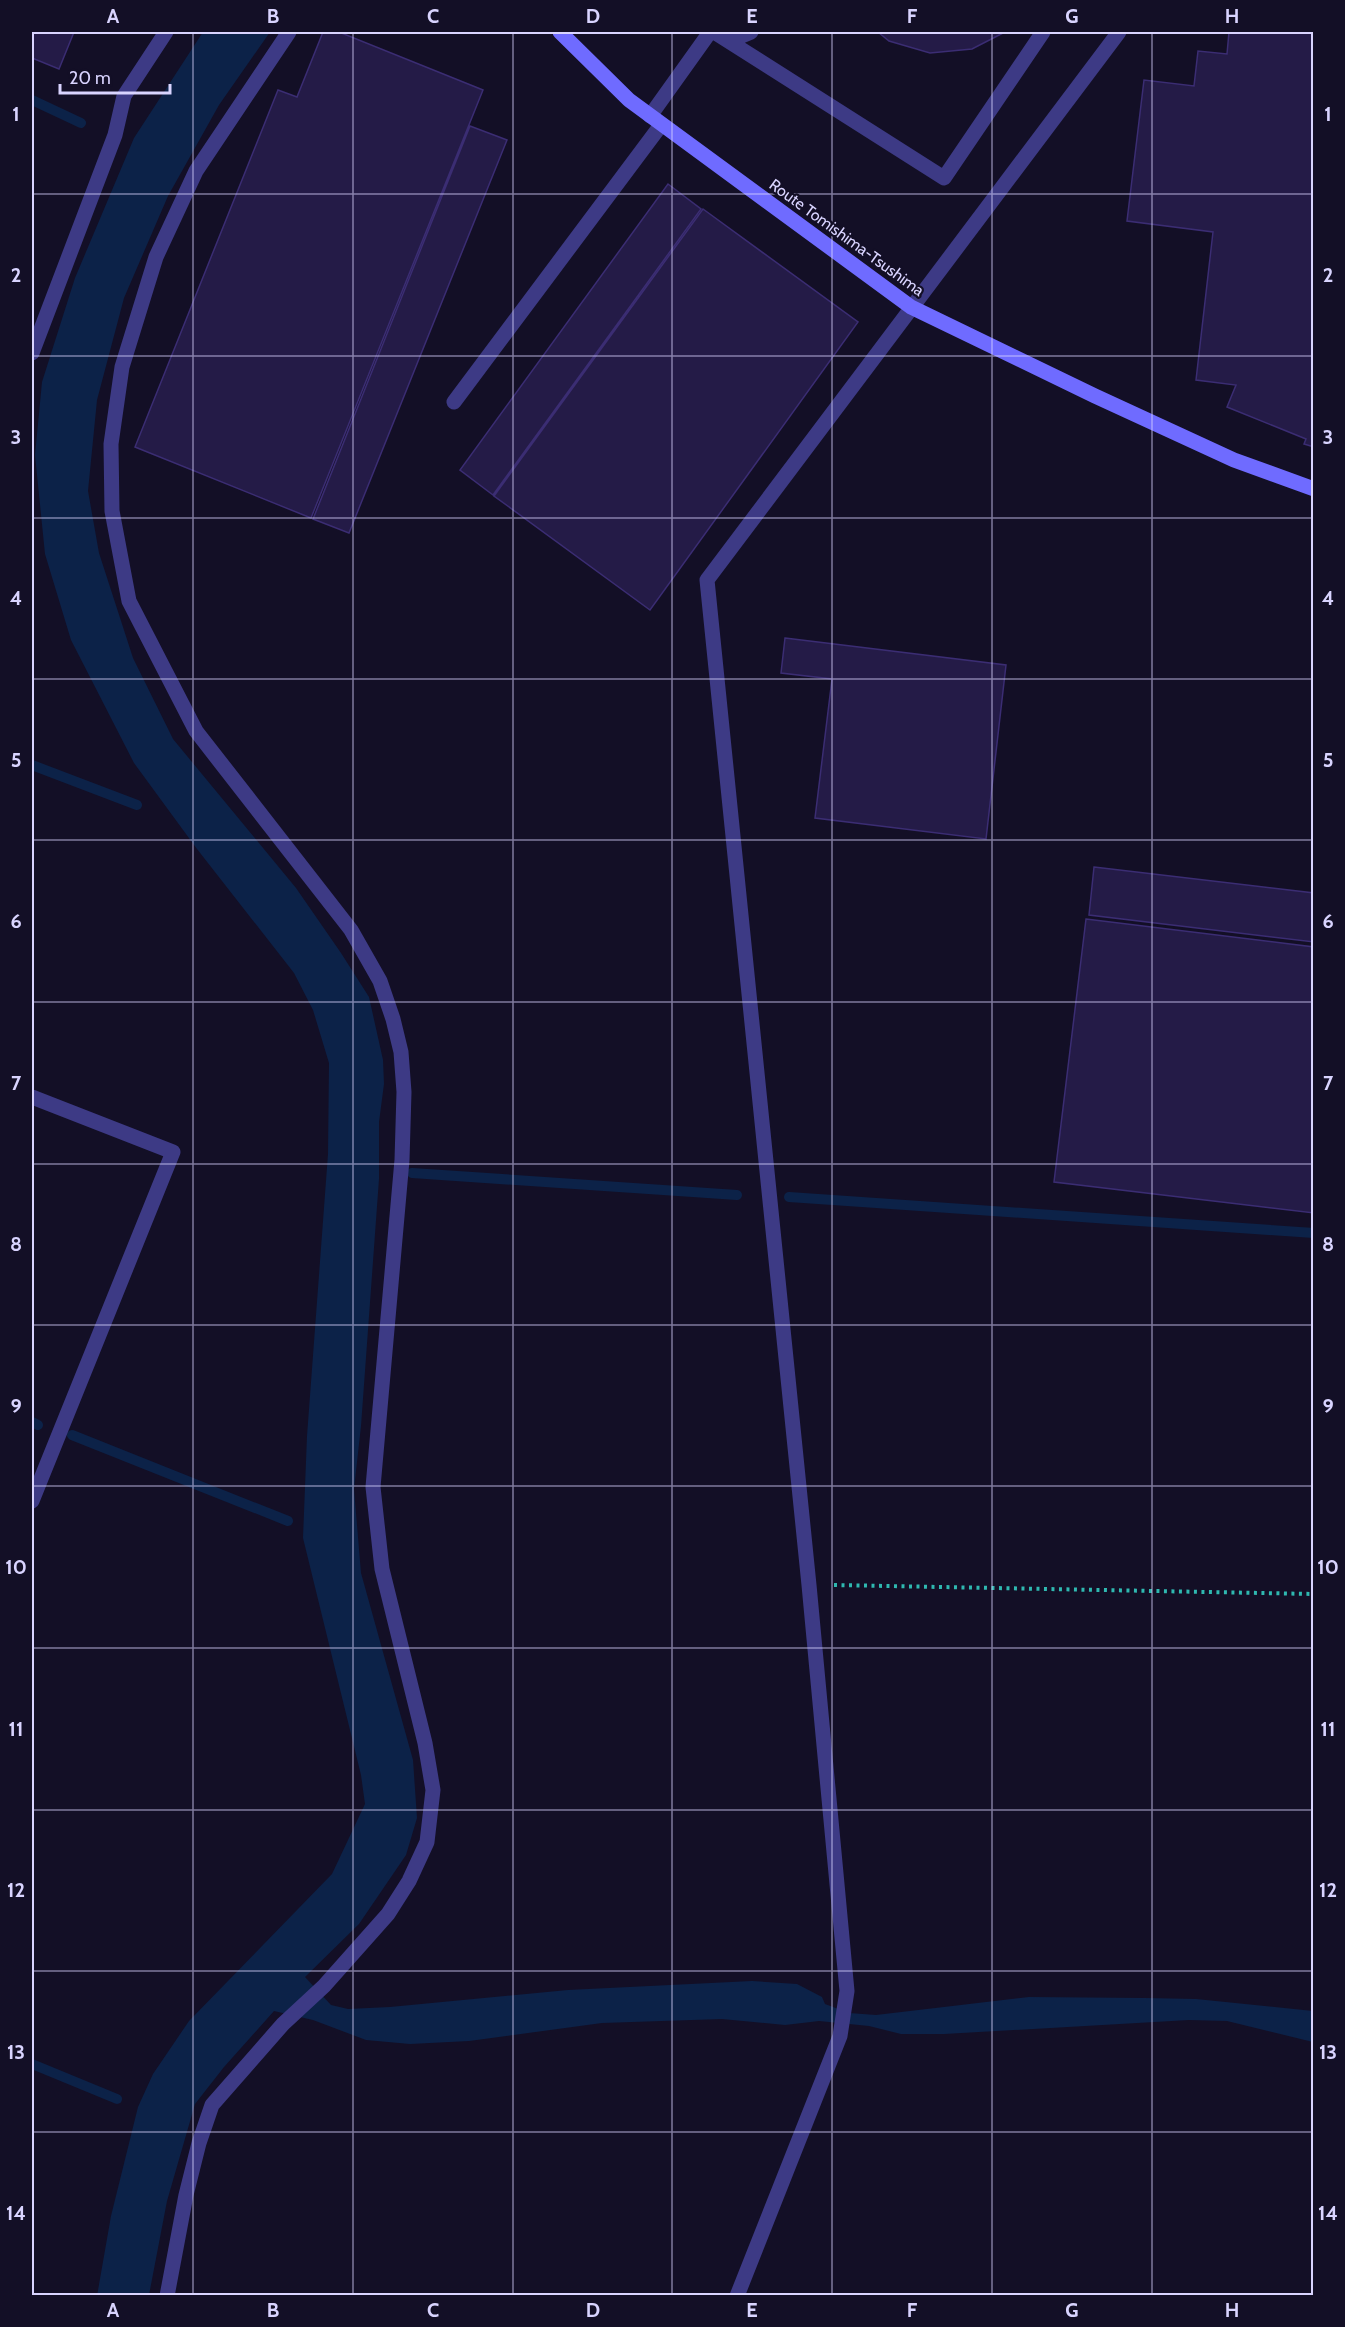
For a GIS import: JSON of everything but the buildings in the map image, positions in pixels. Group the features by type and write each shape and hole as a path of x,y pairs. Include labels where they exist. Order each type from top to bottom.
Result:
{"main road":[{"name":"Route Tomishima-Tsushima","path":"560,32 629,100 910,307 1213,451 1314,489"}],"street":[{"path":"32,352 115,135 124,96 166,32"},
{"path":"167,2295 189,2184 199,2143 212,2105 283,2024 324,1986 388,1914 409,1881 427,1842 433,1790 425,1743 382,1569 373,1487 402,1160 404,1092 401,1052 393,1019 380,981 351,930 196,731 129,601 112,511 111,444 122,367 156,256 196,171 289,32"},
{"path":"454,402 655,120 714,32"},
{"path":"714,32 740,38 751,32"},
{"path":"714,32 944,178 1043,32"},
{"path":"737,2295 840,2036 847,1991 809,1585 707,579 1119,32"},
{"path":"32,1097 173,1152 32,1501"}],"path":[{"path":"809,1585 1314,1594"}],"water":[{"path":"203,32 270,32 219,105 168,196 124,298 97,400 88,491 99,553 133,658 173,739 296,888 341,953 369,997 383,1060 384,1084 379,1122 379,1179 361,1426 354,1489 361,1573 413,1760 417,1818 406,1855 359,1924 305,1977 331,2005 348,2009 568,1990 752,1981 797,1984 822,1997 825,2004 849,2013 876,2015 1029,1997 1196,1999 1313,2011 1313,2042 1227,2021 1189,2020 944,2034 901,2034 869,2026 819,2021 785,2025 722,2019 602,2023 469,2041 410,2044 366,2040 313,2020 274,2011 224,2067 195,2104 167,2201 149,2295 97,2296 111,2216 138,2107 153,2074 189,2021 332,1874 365,1804 361,1775 303,1538 307,1436 328,1154 329,1063 313,1010 294,973 197,849 134,763 71,640 45,554 35,455 42,382 75,278 134,138"}],"waterway":[{"path":"32,100 81,123"},
{"path":"32,765 137,805"},
{"path":"412,1173 737,1195"},
{"path":"789,1197 1314,1233"},
{"path":"32,1422 38,1425"},
{"path":"72,1435 288,1521"},
{"path":"32,2064 117,2099"}]}
